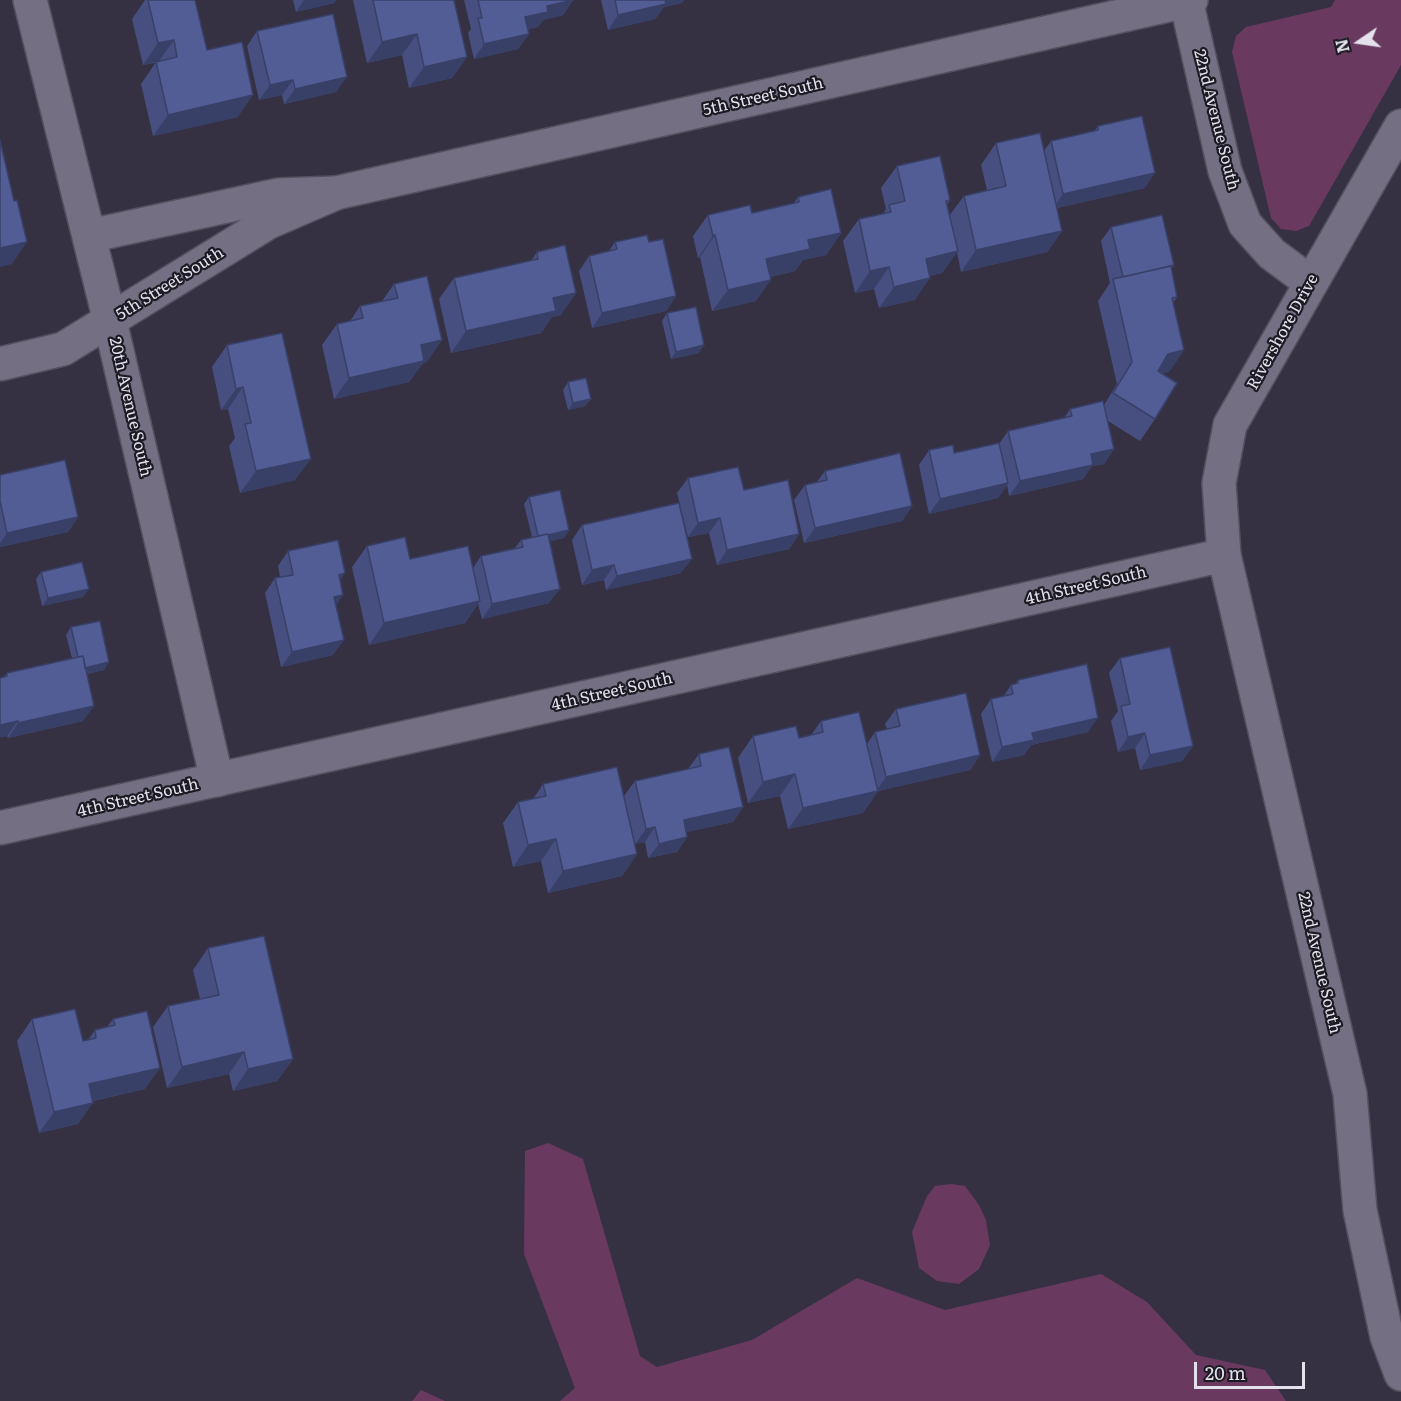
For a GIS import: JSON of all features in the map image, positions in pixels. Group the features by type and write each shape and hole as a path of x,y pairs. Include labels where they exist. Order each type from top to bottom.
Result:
{"street":[{"name":"20th Avenue South","path":"30,0 110,321 217,780"},
{"name":"5th Street South","path":"0,364 63,349 269,222 336,193 1188,0"},
{"name":"22nd Avenue South","path":"1188,0 1225,171 1245,224 1272,254 1310,282"},
{"name":"Rivershore Drive","path":"1224,555 1219,483 1230,425 1401,126"},
{"name":"5th Street South","path":"89,236 278,195 336,193"},
{"name":"22nd Avenue South","path":"1224,555 1350,1094 1360,1210 1387,1337 1401,1374"},
{"name":"4th Street South","path":"0,828 1224,555"}],"shaded area":[{"path":"1335,0 1401,0 1401,65 1309,226 1296,231 1281,229 1271,218 1232,52 1236,36 1246,27 1331,7"},
{"path":"548,1143 583,1159 640,1356 657,1367 752,1340 857,1278 945,1310 1101,1274 1147,1302 1196,1355 1265,1370 1286,1401 560,1401 575,1388 524,1254 525,1151"},
{"path":"951,1184 965,1186 979,1205 986,1220 990,1245 979,1269 959,1284 937,1281 919,1268 912,1232 927,1196 935,1186"},
{"path":"421,1390 445,1401 412,1401"}],"building":[{"path":"148,0 195,0 207,50 242,42 253,95 168,115 156,62 177,57 174,40 158,43"},
{"path":"373,0 454,0 467,57 424,67 417,34 382,42"},
{"path":"478,0 573,0 547,6 548,12 525,17 529,34 484,44 478,18 482,18"},
{"path":"615,0 665,0 666,4 618,15"},
{"path":"333,14 347,77 295,89 293,80 270,85 257,31"},
{"path":"1142,116 1155,173 1063,194 1051,141 1098,130 1098,126"},
{"path":"1040,133 1062,231 976,250 964,196 1006,186 996,143"},
{"path":"0,140 14,201 17,200 27,242 0,248"},
{"path":"940,156 950,200 946,201 958,251 926,259 930,278 894,287 889,267 870,271 859,219 891,212 889,205 905,201 897,166"},
{"path":"831,189 841,233 808,240 810,249 766,259 771,280 728,290 708,215 750,205 752,213 799,202 798,197"},
{"path":"1162,215 1174,265 1123,277 1111,227"},
{"path":"647,235 649,242 663,239 676,296 602,313 589,256 617,249 615,242"},
{"path":"565,245 576,293 553,298 556,311 466,331 454,278 538,259 537,252"},
{"path":"1171,266 1177,297 1172,298 1184,350 1168,354 1158,371 1177,383 1155,419 1113,393 1132,362 1113,279"},
{"path":"427,276 442,340 421,345 424,361 349,378 337,324 363,318 360,306 398,298 394,284"},
{"path":"696,307 704,345 676,352 667,313"},
{"path":"282,333 311,459 256,471 245,424 251,423 243,387 236,389 227,345"},
{"path":"586,378 591,399 573,403 568,382"},
{"path":"1103,401 1114,449 1091,454 1093,465 1020,481 1008,431 1072,416 1070,409"},
{"path":"999,443 1008,483 940,499 929,450 953,445 954,453"},
{"path":"900,453 912,506 815,528 805,485 827,480 825,471"},
{"path":"65,460 78,517 7,533 0,501 0,475"},
{"path":"738,467 744,490 788,480 799,534 727,550 720,518 698,523 688,478"},
{"path":"560,490 569,530 538,536 529,497"},
{"path":"679,503 692,559 617,576 614,565 592,570 582,525"},
{"path":"548,534 560,589 492,604 481,556 523,547 521,540"},
{"path":"405,537 410,559 468,546 480,601 384,623 367,546"},
{"path":"338,540 345,573 339,575 343,595 334,597 344,640 292,652 275,578 293,575 288,551"},
{"path":"82,562 89,589 48,598 41,572"},
{"path":"100,621 109,662 85,668 83,656 78,657 71,627"},
{"path":"1170,647 1193,746 1150,755 1145,733 1128,737 1121,706 1130,704 1120,658"},
{"path":"83,656 94,706 0,725 0,678 7,676 7,673"},
{"path":"1087,664 1098,718 1032,733 1034,740 1002,747 991,699 1013,694 1011,685 1018,683 1018,680"},
{"path":"966,693 980,755 886,777 875,732 900,726 896,709"},
{"path":"859,712 878,791 803,808 795,774 763,782 753,736 796,726 799,738 823,732 821,721"},
{"path":"729,747 743,807 684,820 687,837 659,844 655,827 646,829 635,781 701,766 699,754"},
{"path":"617,767 637,854 563,871 556,839 528,845 518,802 546,796 543,784"},
{"path":"264,936 293,1059 248,1069 244,1052 182,1067 168,1006 219,995 208,948"},
{"path":"75,1009 83,1041 96,1038 95,1030 115,1025 113,1019 147,1011 160,1068 89,1084 93,1103 54,1112 32,1019"}]}
